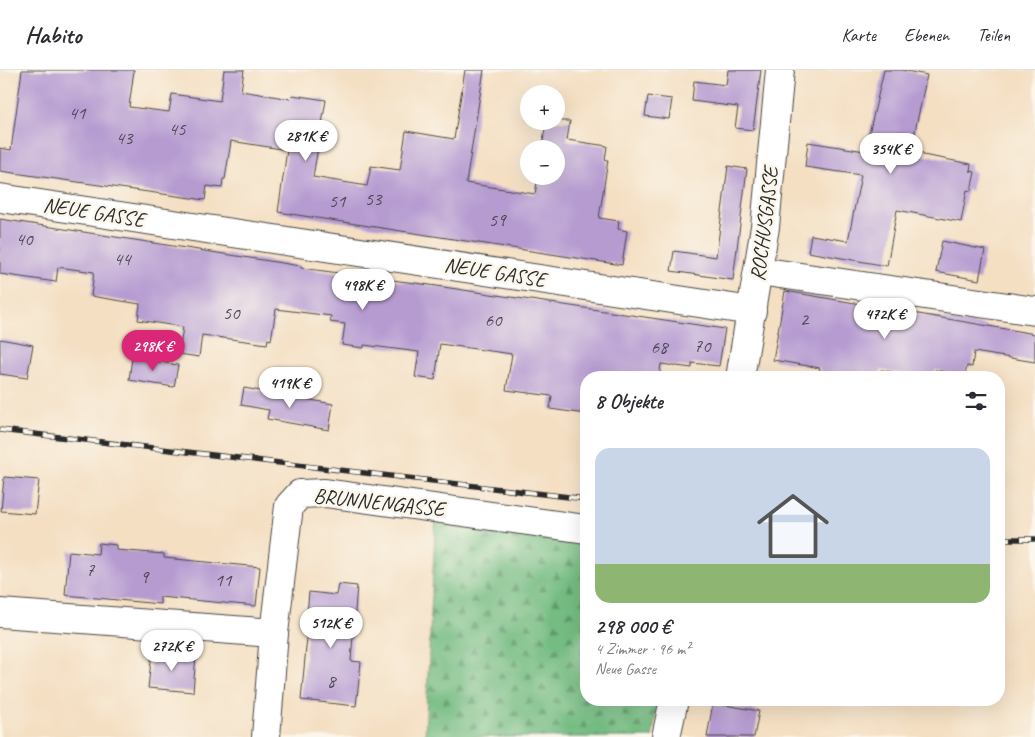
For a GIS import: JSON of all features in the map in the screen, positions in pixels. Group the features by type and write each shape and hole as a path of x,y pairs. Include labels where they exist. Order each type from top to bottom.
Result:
{"street":[{"name":"ROCHUSGASSE","path":"741,371 759,271 780,70"},
{"name":"NEUE GASSE","path":"0,198 752,311"},
{"path":"759,271 1035,311"},
{"name":"BRUNNENGASSE","path":"266,737 274,633 289,506 300,494 325,493 580,528"},
{"path":"0,613 274,633"},
{"path":"666,737 673,706"}],"green space":[{"path":"436,509 580,535 580,706 657,706 652,737 425,737"}],"building":[{"path":"22,70 134,70 129,107 169,112 172,94 220,101 224,70 244,70 241,91 291,99 292,95 326,100 313,177 367,186 371,166 400,170 406,131 454,139 465,70 484,70 466,183 535,194 536,185 565,185 565,140 543,140 545,130 565,130 565,121 570,121 567,140 607,146 605,160 608,160 599,218 619,221 618,229 627,231 622,265 278,212 287,150 231,141 222,188 207,186 205,200 0,171 0,148 11,150"},
{"path":"728,70 761,70 753,130 735,128 738,107 692,101 694,81 726,85"},
{"path":"884,70 901,70 927,75 911,150 923,153 923,155 971,164 970,171 975,172 971,191 967,190 961,222 897,210 887,266 808,252 811,235 848,241 861,175 805,167 808,142 865,151"},
{"path":"648,96 672,99 669,119 645,116"},
{"path":"728,166 747,169 733,280 671,271 674,251 716,257"},
{"path":"0,219 301,266 301,268 430,285 725,329 719,366 692,363 692,368 661,364 660,371 580,371 580,413 550,409 552,396 506,390 512,354 440,344 435,380 415,377 419,352 364,345 364,348 342,345 345,324 330,322 331,316 276,309 271,340 268,339 267,344 202,335 199,357 179,354 183,327 138,320 140,304 91,296 94,272 58,267 56,282 0,274"},
{"path":"942,241 985,250 979,280 936,272"},
{"path":"785,291 1035,334 1035,362 974,352 972,367 967,366 966,371 819,371 820,368 773,360"},
{"path":"0,339 33,345 27,378 0,374"},
{"path":"132,358 178,365 174,387 129,380"},
{"path":"244,388 333,404 329,430 267,419 269,410 241,405"},
{"path":"4,477 39,480 35,514 1,511"},
{"path":"99,543 116,545 116,550 164,554 164,558 260,567 256,606 160,597 160,604 65,595 69,551 98,554"},
{"path":"338,584 357,586 351,661 361,662 356,706 301,700 309,592 336,595"},
{"path":"152,651 196,655 193,692 148,688"},
{"path":"712,706 730,706 759,711 754,737 707,737"}],"railway":[{"path":"0,430 580,498"},
{"path":"1005,539 1035,539"}]}
